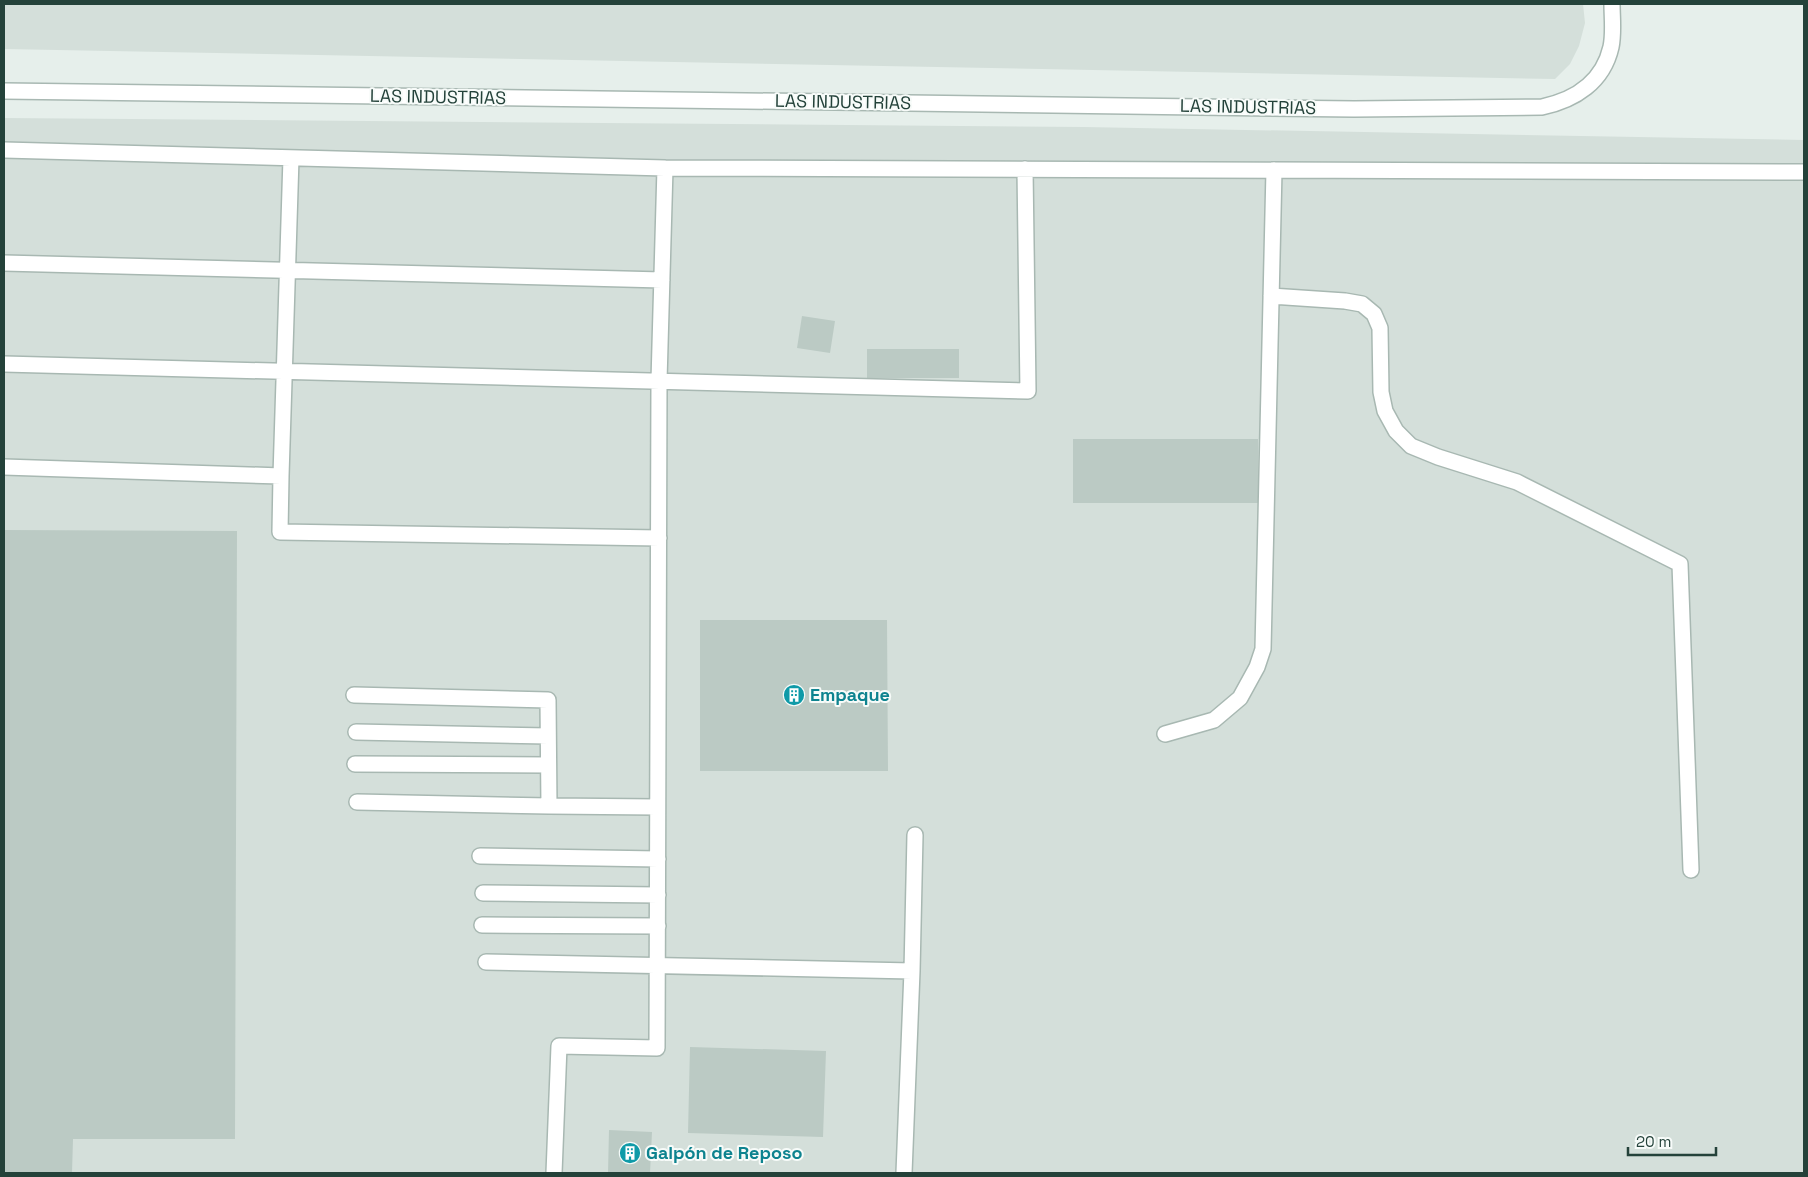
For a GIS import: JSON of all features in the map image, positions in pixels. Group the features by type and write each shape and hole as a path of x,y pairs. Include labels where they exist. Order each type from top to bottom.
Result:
{"street":[{"name":"LAS INDUSTRIAS","path":"4,91 1354,109 1542,106 1558,104 1573,97 1586,88 1597,76 1611,47 1613,32 1612,4"},
{"path":"4,150 665,168 1804,172"},
{"path":"291,158 280,532 659,538"},
{"path":"554,1173 559,1046 657,1048 660,381 665,168"},
{"path":"4,364 1028,391 1025,169"},
{"path":"1165,734 1214,720 1240,698 1257,667 1263,649 1274,170"},
{"path":"4,263 662,280"},
{"path":"1271,296 1346,301 1362,304 1374,314 1380,328 1381,392 1385,411 1396,431 1411,446 1438,457 1517,482 1680,564 1691,870"},
{"path":"4,467 281,476"},
{"path":"354,695 548,700 549,806"},
{"path":"356,732 548,736"},
{"path":"355,764 548,765"},
{"path":"357,802 657,807"},
{"path":"904,1173 916,835"},
{"path":"480,856 658,859"},
{"path":"483,893 658,895"},
{"path":"482,925 658,926"},
{"path":"486,962 912,971"}],"shaded area":[{"path":"4,4 1583,4 1585,23 1579,46 1570,64 1555,79 4,49"},
{"path":"4,118 1084,127 1804,140 1804,1173 4,1173"}],"building":[{"path":"802,316 835,321 830,353 797,348"},
{"path":"867,349 959,349 959,378 867,378"},
{"path":"1073,439 1258,439 1258,503 1073,503"},
{"path":"4,530 237,531 235,1139 73,1139 72,1173 4,1173"},
{"name":"Empaque","path":"700,620 887,620 888,771 700,771"},
{"path":"690,1047 826,1051 823,1137 688,1133"},
{"name":"Galpón de Reposo","path":"609,1130 652,1132 650,1173 608,1173"}],"place":[{"name":"Empaque","path":"794,695"},
{"name":"Galpón de Reposo","path":"630,1153"}]}
